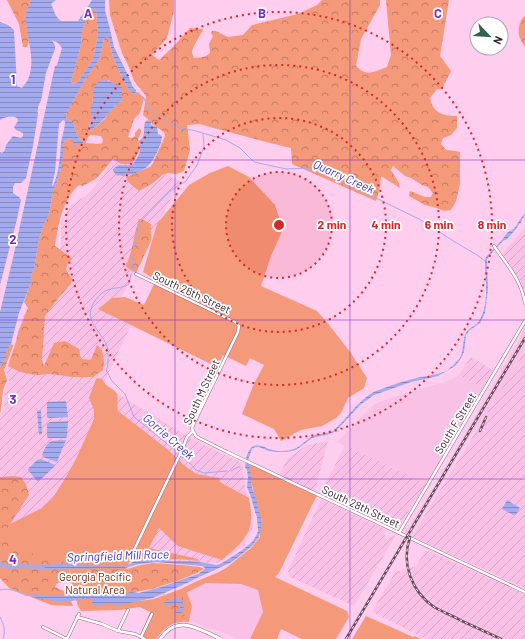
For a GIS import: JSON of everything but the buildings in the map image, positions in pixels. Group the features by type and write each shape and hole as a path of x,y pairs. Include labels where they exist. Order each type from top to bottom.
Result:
{"street":[{"path":"494,246 515,276 525,303"},
{"name":"South 26th Street","path":"136,274 236,322 239,326"},
{"name":"South F Street","path":"399,533 525,321"},
{"name":"South M Street","path":"134,550 187,437 192,431 194,423 238,332 239,326"},
{"name":"South 28th Street","path":"192,431 199,438 251,464 525,592"},
{"path":"118,631 128,610"},
{"path":"43,627 67,639 79,614"},
{"path":"141,637 152,614"},
{"path":"77,618 102,624 118,631 145,639"},
{"path":"160,639 166,631 172,627 188,624 220,639"}],"shaded area":[{"path":"120,154 180,181 120,300 139,308 103,385 190,438 242,463 253,526 244,546 217,563 205,564 130,560 61,551 45,556 0,533 0,419 4,408 6,388 9,382 6,370 15,345 18,330 26,310 61,247 62,220 70,206 87,195"},
{"path":"525,228 525,296 520,281 503,254"},
{"path":"525,325 525,350 490,412 488,411 472,433 422,516 412,536 410,536 405,532 405,529 408,528 441,476 443,469 446,467 501,373 501,367 508,361"},
{"path":"525,351 525,588 413,537 418,526"},
{"path":"471,357 494,371 483,387 458,376"},
{"path":"458,376 483,387 426,484 337,442 375,404 450,380"},
{"path":"328,441 315,492 279,475 288,458 305,446"},
{"path":"345,445 426,484 398,528 323,489"},
{"path":"321,499 386,530 384,534 387,539 396,535 354,606 290,577 288,571"},
{"path":"404,538 407,539 406,541 348,639 344,639"},
{"path":"426,550 525,594 525,639 426,639 372,612 395,572 416,566"},
{"path":"206,583 244,585 347,611 349,617 336,639 302,639 281,629 277,639 237,639 217,630 208,629 190,620 192,606 187,594 188,592"}],"green space":[{"path":"7,0 31,0 27,17 29,40 27,47 23,47 19,24"},
{"path":"109,0 174,0 174,11 167,38 152,55 159,60 190,28 203,29 192,51 194,58 201,57 210,53 209,44 213,36 211,33 212,31 216,31 228,37 243,35 252,25 298,14 317,5 322,0 380,0 380,5 361,39 356,66 363,72 370,72 387,67 391,55 386,0 449,0 440,56 451,71 442,89 437,89 430,98 431,103 439,113 457,116 457,128 451,135 443,138 441,144 446,150 460,152 460,184 456,201 451,210 444,211 425,205 409,196 410,191 425,197 431,197 433,193 428,187 405,176 393,166 391,170 399,183 400,188 381,176 380,188 376,201 292,164 291,148 199,124 187,125 190,150 184,171 177,174 168,173 162,175 150,185 139,191 129,183 126,177 150,167 165,136 164,132 152,124 143,115 146,96 134,81 122,53 110,15"},
{"path":"91,10 96,11 98,35 93,59 78,82 73,84 71,82 81,45 82,32"},
{"path":"525,16 525,47 520,39 519,26"},
{"path":"107,37 109,40 113,57 129,90 133,94 138,92 144,98 140,113 134,119 128,137 132,138 135,136 135,133 139,128 141,130 138,139 140,147 132,164 121,164 113,159 97,178 83,186 79,185 68,198 59,222 55,246 73,259 68,262 66,270 72,279 70,285 45,316 42,360 44,366 54,343 65,341 79,349 81,359 91,360 97,345 102,350 104,362 103,370 93,377 72,377 50,374 38,375 20,372 8,366 19,330 28,308 24,302 31,283 31,275 34,270 39,239 49,214 53,191 61,169 63,145 69,138 83,141 79,139 74,123 66,118 66,114 86,78 99,60 104,39","holes":["108,80 117,86 122,87 122,100 107,114 106,118 90,131 93,94","91,135 101,136 103,140 102,143 86,143 87,138"]},
{"path":"228,166 249,177 275,205 283,229 271,256 261,286 317,311 350,352 367,378 364,388 348,398 341,413 336,418 322,426 301,430 281,441 274,429 242,414 253,386 264,365 250,358 246,366 223,355 217,367 98,309 112,298 125,297 144,305 156,280 143,272 157,224 189,185 210,173"},
{"path":"139,219 151,224 151,241 136,273 126,267"},
{"path":"11,344 13,346 4,370 7,380 3,390 0,414 0,367 6,358 6,352"},
{"name":"Georgia Pacific Natural Area","path":"99,378 117,394 118,411 167,449 186,467 197,474 220,478 219,481 249,498 251,512 250,526 245,538 222,560 178,546 159,528 149,548 198,559 198,561 181,559 147,559 130,561 116,590 139,601 154,599 219,572 251,548 260,537 260,519 247,463 317,496 279,573 275,577 347,611 349,617 336,639 302,639 281,629 277,639 250,639 263,612 258,590 241,584 206,583 187,593 192,606 189,622 178,622 170,625 156,639 139,639 150,612 140,607 120,610 81,611 73,591 70,570 0,570 0,533 10,524 42,508 52,499 76,459 94,419 94,410 89,398 96,379"},
{"path":"0,477 21,477 26,484 29,495 1,538 22,547 43,560 68,562 70,575 64,582 57,583 55,587 68,593 73,606 51,605 9,588 0,578"},
{"path":"82,560 127,569 153,563 200,567 204,569 177,581 152,589 124,594 115,594 109,587 81,573"},
{"path":"180,595 186,601 187,611 183,617 174,618 157,604 157,602","holes":["179,598 182,600 184,609 179,609 179,604 167,601"]},
{"path":"366,616 413,637 414,636 421,639 352,639"}],"water":[{"path":"31,0 56,0 51,4 56,16 61,21 78,21 92,0 105,0 105,11 114,47 133,87 136,90 136,93 133,94 124,82 113,57 107,37 104,39 99,60 86,78 66,114 66,118 74,123 79,139 83,141 83,143 76,145 73,144 73,140 69,138 64,142 61,169 53,191 49,214 39,239 34,270 31,275 31,283 19,313 11,344 6,352 6,358 0,367 0,312 55,66 57,65 62,48 58,43 52,40 55,49 46,73 41,101 38,108 33,146 26,178 21,183 15,183 13,187 13,193 21,200 0,285 0,152 2,153 5,150 6,145 13,136 21,138 23,133 16,130 14,127 18,121 17,118 8,117 0,120 0,22 8,25 14,30 17,86 22,88 27,81 31,69 31,54 26,15","holes":["91,11 96,11 98,35 93,59 78,82 73,84 71,82 81,45 82,32 85,22","63,120 65,121 65,124 61,143 59,165 53,186 59,124"]},
{"path":"103,80 122,87 122,100 90,131 89,125 92,121 91,106 93,103 93,89 99,81"},
{"path":"148,120 151,122 151,125 157,127 158,134 162,136 162,140 156,154 147,167 142,170 136,173 117,176 113,169 119,165 132,165 138,157 140,151 139,141 143,137 145,122"},
{"path":"525,214 521,223 516,229 487,259 488,289 485,313 480,323 466,335 464,352 460,360 455,366 438,376 411,382 374,395 360,405 336,431 327,435 312,438 296,450 276,452 259,447 252,449 248,460 252,488 261,519 261,528 259,537 252,546 237,558 230,563 153,598 120,605 94,605 92,598 72,601 54,601 32,597 33,594 57,596 100,592 117,595 132,592 139,593 198,574 205,569 202,566 156,562 139,564 125,568 38,569 38,565 61,564 123,566 134,561 156,559 192,561 217,565 241,551 252,542 258,531 257,517 247,487 248,478 245,467 250,449 257,445 278,451 294,449 315,435 333,431 361,401 374,392 407,380 442,373 457,362 461,357 466,333 478,323 485,307 486,257 508,232 516,227 520,219"},
{"path":"66,401 68,417 47,417 47,402"},
{"path":"41,410 42,434 39,435 37,411"},
{"path":"68,421 66,438 47,437 47,424 50,422"},
{"path":"66,440 57,462 43,457 42,455 48,443"},
{"path":"41,459 55,466 39,481 37,481 28,469 37,460"},
{"path":"507,500 520,508 516,514 513,515 502,509"},
{"path":"177,598 182,600 184,608 182,612 174,614 180,608 179,604 166,606 163,603"}],"waterway":[{"name":"Quarry Creek","path":"135,92 144,98 147,107 167,122 180,128 226,140 240,148 254,162 286,169 309,168 326,175 419,219 485,261"},
{"name":"Gorrie Creek","path":"132,271 134,246 140,222 170,191 186,181 197,165 204,147 203,134"},
{"name":"Gorrie Creek","path":"131,274 129,284 105,291 99,296 92,307 90,315 92,322 107,346 108,366 106,370 112,381 125,394 134,417 180,454 196,470 204,473 227,471"},
{"path":"231,471 240,467"},
{"path":"285,477 291,480"},
{"path":"330,498 334,500"},
{"path":"361,513 366,515"},
{"path":"372,518 380,522"},
{"name":"Springfield Mill Race","path":"0,564 8,567 43,567"},
{"path":"0,590 10,590 27,596 30,594 33,596"},
{"path":"0,617 4,628 3,639"}],"railway":[{"path":"346,639 525,338"},
{"path":"480,431 486,417"},
{"path":"410,537 407,557 408,566 410,576 419,593 434,607 501,639"}]}
